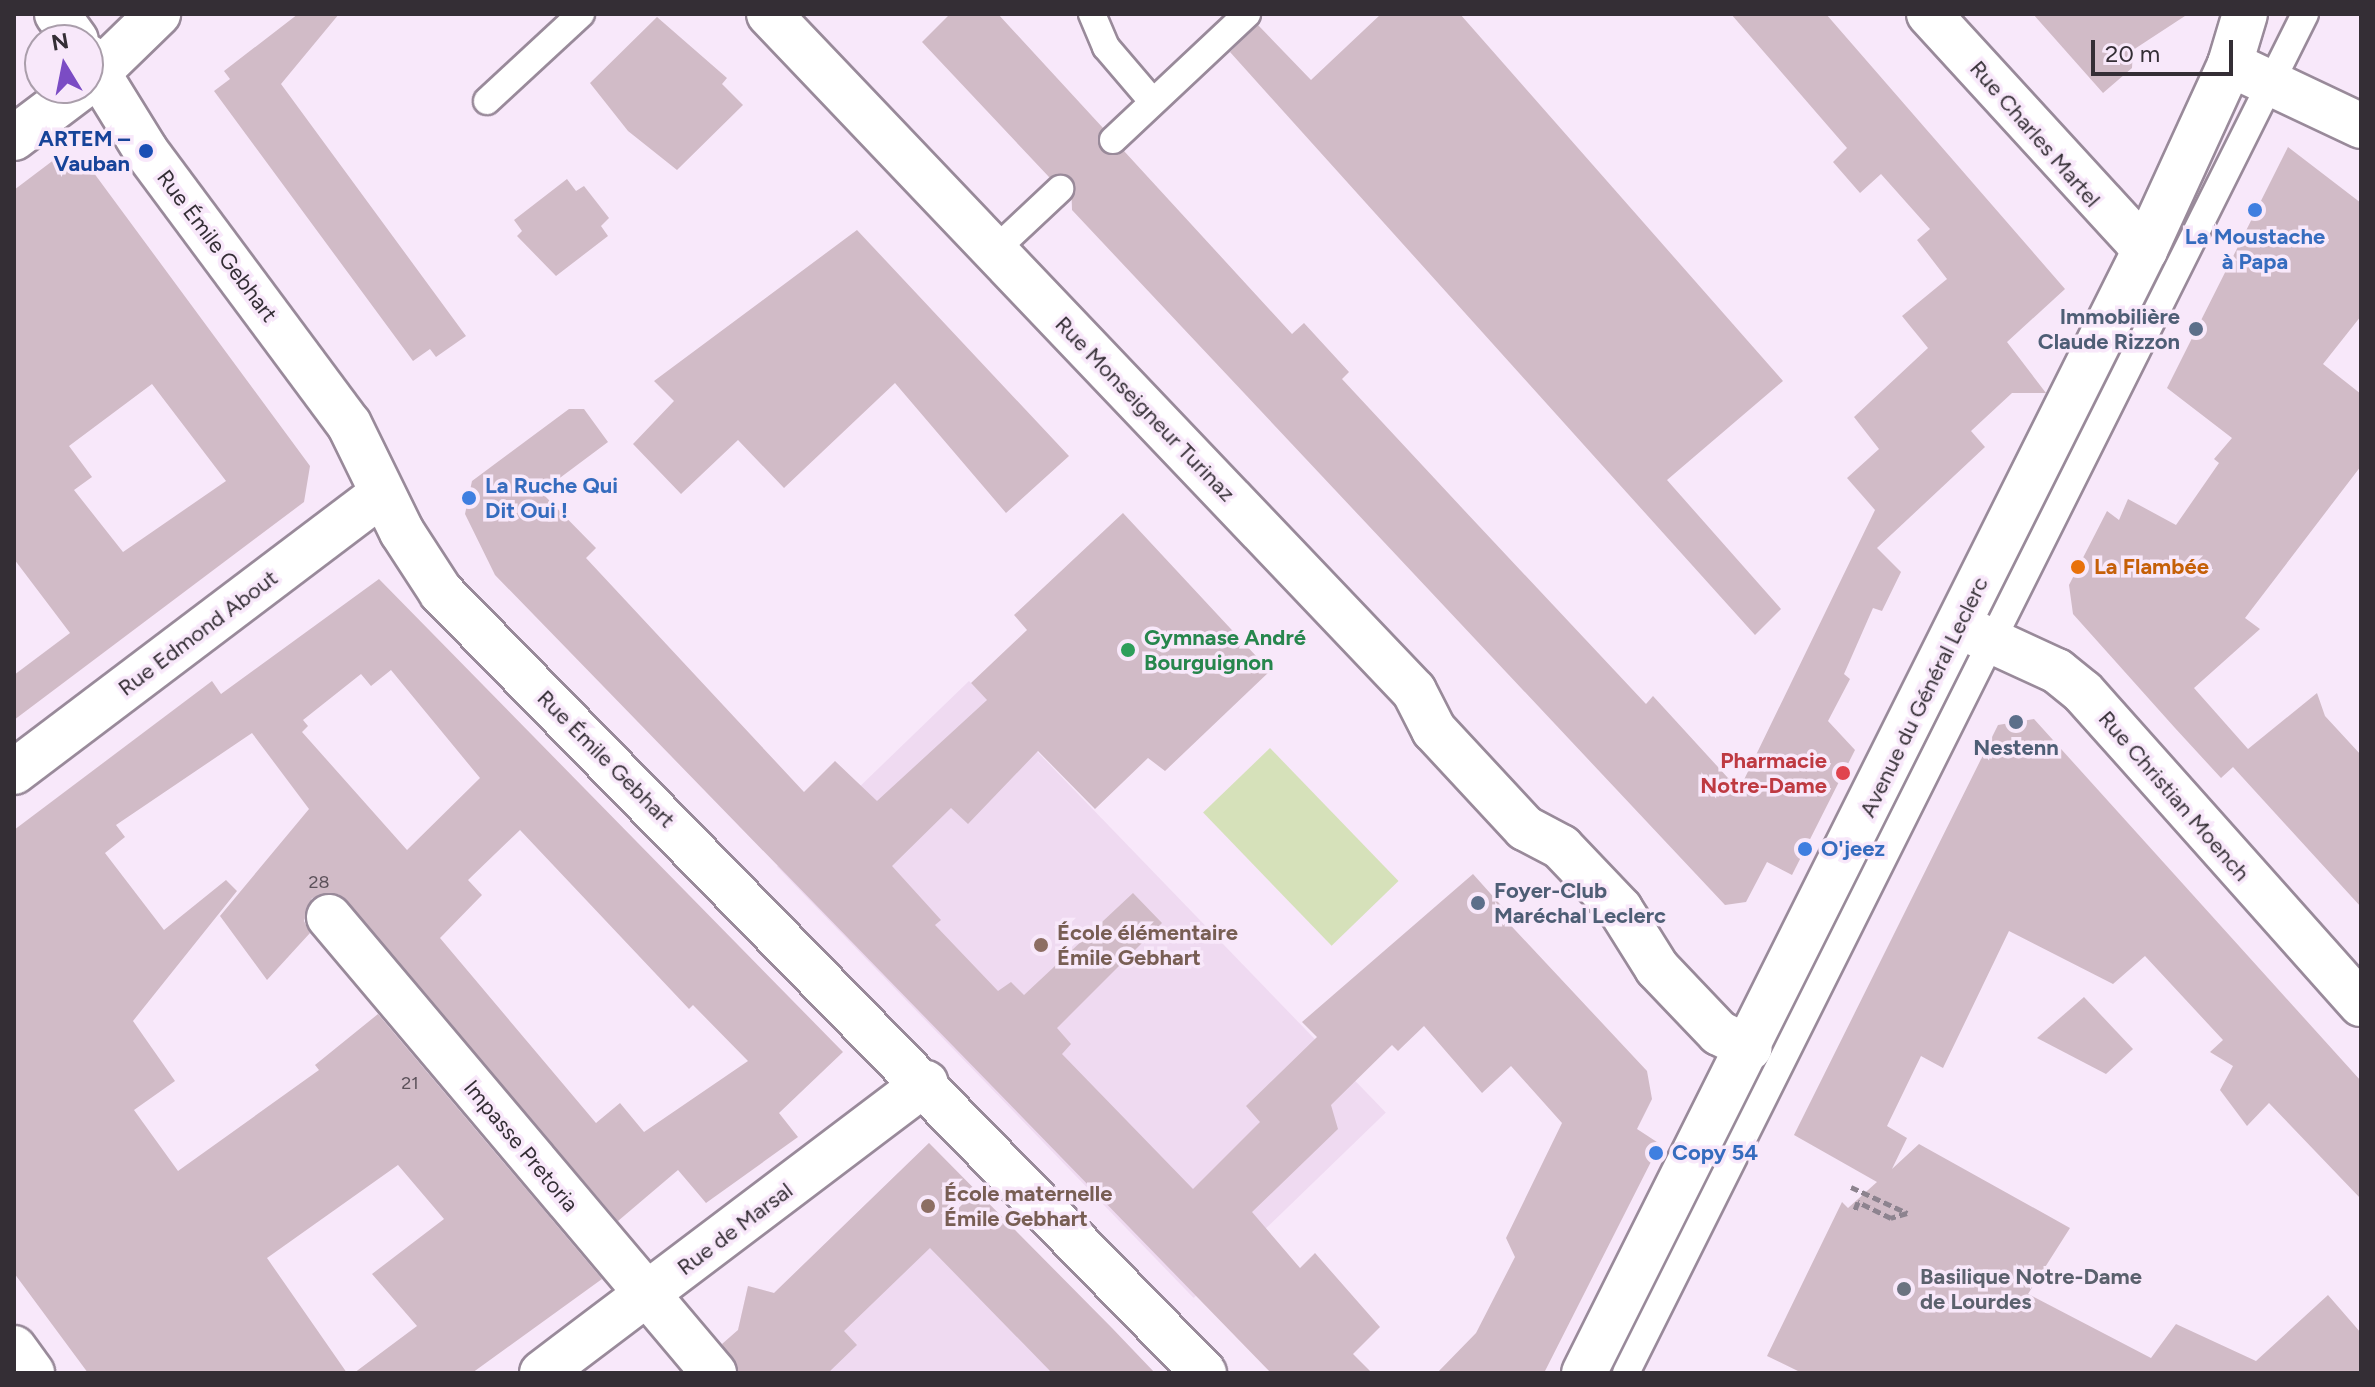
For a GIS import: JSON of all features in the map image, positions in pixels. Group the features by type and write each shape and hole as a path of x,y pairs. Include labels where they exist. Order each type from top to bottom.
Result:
{"street":[{"path":"104,54 158,14"},
{"name":"Rue Monseigneur Turinaz","path":"769,14 1414,691 1434,730 1525,828 1561,847 1635,927 1657,968 1719,1033 1765,1056"},
{"name":"Rue Charles Martel","path":"1929,14 2162,258"},
{"name":"Avenue du Général Leclerc","path":"1584,1373 1765,1056 2162,258 2245,14"},
{"path":"2230,64 2361,126"},
{"name":"Rue Émile Gebhart","path":"104,93 349,424 382,494 441,592 926,1083 1204,1373"},
{"path":"14,138 49,104"},
{"name":"Rue Edmond About","path":"14,772 382,494"},
{"name":"Rue Christian Moench","path":"1975,633 2057,671 2361,1004"},
{"name":"Impasse Pretoria","path":"329,917 714,1373"},
{"name":"Rue de Marsal","path":"542,1373 926,1083"},
{"path":"14,1348 32,1373"}],"lane":[{"path":"487,101 581,14"},
{"path":"1092,14 1106,47 1153,102"},
{"path":"1113,140 1247,14"},
{"path":"2162,258 2270,83 2305,14"},
{"path":"994,251 1060,189"},
{"path":"1626,1373 1765,1056"}],"path":[{"path":"1851,1187 1907,1213 1891,1218 1858,1202 1855,1210"}],"shaded area":[{"name":"École élémentaire Émile Gebhart","path":"969,681 1386,1113 1194,1298 777,866"},
{"name":"École maternelle Émile Gebhart","path":"929,1143 1138,1356 1120,1373 744,1373 719,1347 738,1330 748,1286 774,1293"}],"green space":[{"path":"1270,748 1399,881 1332,946 1203,813"}],"building":[{"path":"298,14 339,14 281,84 466,336 436,357 430,349 413,361 214,91 230,79 224,71"},
{"path":"950,14 998,14 1103,128 1102,151 1124,151 1292,334 1304,323 1349,372 1342,379 1463,509 1646,704 1653,696 1739,790 1875,510 1847,478 1879,449 1854,417 1928,348 1902,316 1947,279 1917,240 1930,229 1881,174 1860,193 1833,162 1847,148 1731,14 1826,14 2065,289 2007,342 2046,393 2012,393 1971,431 1985,447 1877,548 1901,572 1882,611 1873,608 1844,674 1850,679 1828,721 1855,750 1792,875 1767,862 1746,902 1725,905 1072,210 1071,178 1049,177 922,42"},
{"path":"1381,14 1460,14 1783,381 1667,480 1781,609 1755,635 1230,52 1258,25 1311,80"},
{"path":"2033,14 2188,14 2133,50 2132,68 2103,93"},
{"path":"657,17 727,78 722,84 743,105 677,170 628,131 590,83"},
{"path":"2288,147 2361,203 2361,316 2323,364 2361,394 2361,466 2245,618 2260,629 2194,688 2248,749 2317,693 2325,716 2361,755 2361,907 2233,767 2221,778 2175,728 2073,614 2069,585 2107,511 2119,520 2128,499 2176,525 2219,463 2214,459 2232,438 2167,388"},
{"path":"55,159 88,165 310,466 304,502 14,720 14,675 70,633 14,559 14,190","holes":["152,384 226,481 123,552 74,490 92,477 69,446"]},
{"path":"567,179 576,191 584,186 609,218 601,226 608,236 556,276 517,236 522,231 514,220"},
{"path":"857,230 1069,456 1006,513 895,383 784,488 738,440 681,494 633,444 674,401 654,381"},
{"path":"569,409 584,409 608,442 541,492 596,548 586,558 804,792 835,761 877,801 987,700 971,683 1027,630 1014,615 1123,513 1270,671 1165,771 1148,758 1095,809 1038,751 968,824 951,808 892,866 941,920 935,925 998,991 1011,982 1024,995 1133,893 1162,923 1057,1028 1071,1044 1062,1054 1193,1189 1260,1122 1246,1106 1317,1037 1302,1022 1473,874 1507,912 1502,916 1647,1071 1652,1099 1637,1129 1660,1144 1544,1373 1437,1373 1476,1333 1515,1257 1506,1238 1562,1123 1511,1066 1482,1093 1424,1026 1398,1051 1392,1045 1331,1105 1338,1129 1252,1212 1300,1268 1315,1253 1380,1327 1353,1354 1372,1373 1271,1373 495,575 465,514 472,481"},
{"path":"379,579 843,1052 779,1113 798,1137 706,1203 678,1170 618,1221 338,894 312,898 304,921 310,933 267,980 220,916 309,809 252,733 116,825 125,837 105,853 164,930 226,880 237,891 133,1021 175,1081 134,1110 178,1171 319,1070 315,1065 378,1014 602,1279 472,1373 354,1373 417,1326 372,1274 444,1219 398,1165 267,1258 347,1373 88,1373 14,1273 14,830 212,681 221,694","holes":["391,670 480,778 407,850 302,732 308,726 303,720 361,674 371,686","520,830 689,1009 693,1005 748,1061 644,1132 620,1103 596,1123 440,938 482,895 468,880"]},
{"path":"2034,719 2361,1081 2361,1199 2269,1103 2247,1126 2220,1090 2233,1066 2210,1052 2223,1040 2145,956 2113,984 2009,931 1943,1068 1921,1056 1887,1126 1907,1138 1892,1169 1919,1144 2070,1228 2028,1294 2151,1358 2176,1324 2256,1361 2328,1295 2361,1333 2361,1373 1802,1373 1767,1356 1842,1202 1848,1208 1877,1182 1794,1135 1998,725"},
{"path":"2084,997 2133,1049 2106,1074 2037,1038"},
{"name":"École maternelle Émile Gebhart","path":"929,1143 1155,1373 1052,1373 930,1248 844,1331 857,1345 828,1373 738,1373 722,1344 738,1330 748,1286 774,1293"}],"place":[{"name":"ARTEM – Vauban","path":"146,151"},
{"name":"La Moustache à Papa","path":"2255,210"},
{"name":"Immobilière Claude Rizzon","path":"2196,329"},
{"name":"La Ruche Qui Dit Oui !","path":"469,498"},
{"name":"La Flambée","path":"2078,567"},
{"name":"Gymnase André Bourguignon","path":"1128,650"},
{"name":"Nestenn","path":"2016,722"},
{"name":"Pharmacie Notre-Dame","path":"1843,773"},
{"name":"O'jeez","path":"1805,849"},
{"name":"Foyer-Club Maréchal Leclerc","path":"1478,903"},
{"name":"École élémentaire Émile Gebhart","path":"1041,945"},
{"name":"Copy 54","path":"1656,1153"},
{"name":"École maternelle Émile Gebhart","path":"928,1206"},
{"name":"Basilique Notre-Dame de Lourdes","path":"1904,1289"}]}
